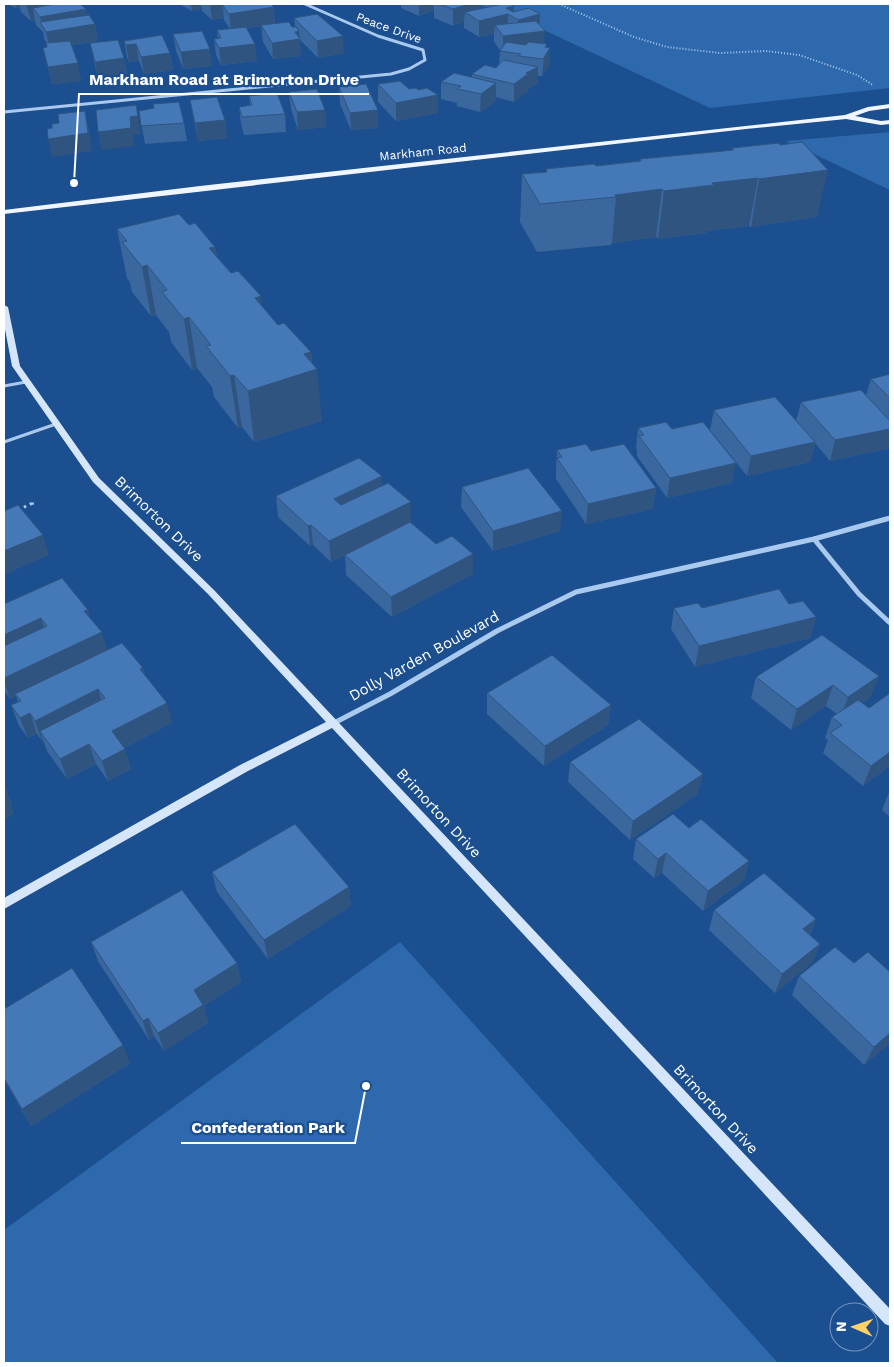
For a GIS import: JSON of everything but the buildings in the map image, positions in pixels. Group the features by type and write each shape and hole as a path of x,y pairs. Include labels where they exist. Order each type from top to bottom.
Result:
{"main road":[{"name":"Markham Road","path":"4,212 209,187 846,117 868,109 890,106"},
{"name":"Markham Road","path":"846,117 881,123 890,122"}],"street":[{"name":"Peace Drive","path":"4,112 403,72 418,66 425,60 423,50 378,36 305,4"},
{"name":"Brimorton Drive","path":"4,307 16,366 96,480 211,592 890,1319"},
{"name":"Dolly Varden Boulevard","path":"4,904 244,768 390,694 498,631 576,592 814,538 890,518"},
{"path":"814,538 841,574 890,623"}],"lane":[{"path":"4,386 26,382"},
{"path":"4,442 56,424"}],"path":[{"path":"559,4 634,37 667,47 712,52 766,51 799,55 857,75 878,89"},
{"path":"12,513 36,502"}],"shaded area":[{"path":"478,4 890,4 890,88 710,108 546,31"},
{"path":"890,132 890,190 786,141"},
{"path":"400,942 778,1363 4,1363 4,1230"}],"place":[{"name":"Markham Road at Brimorton Drive","path":"74,183"},
{"name":"Confederation Park","path":"366,1086"}]}
